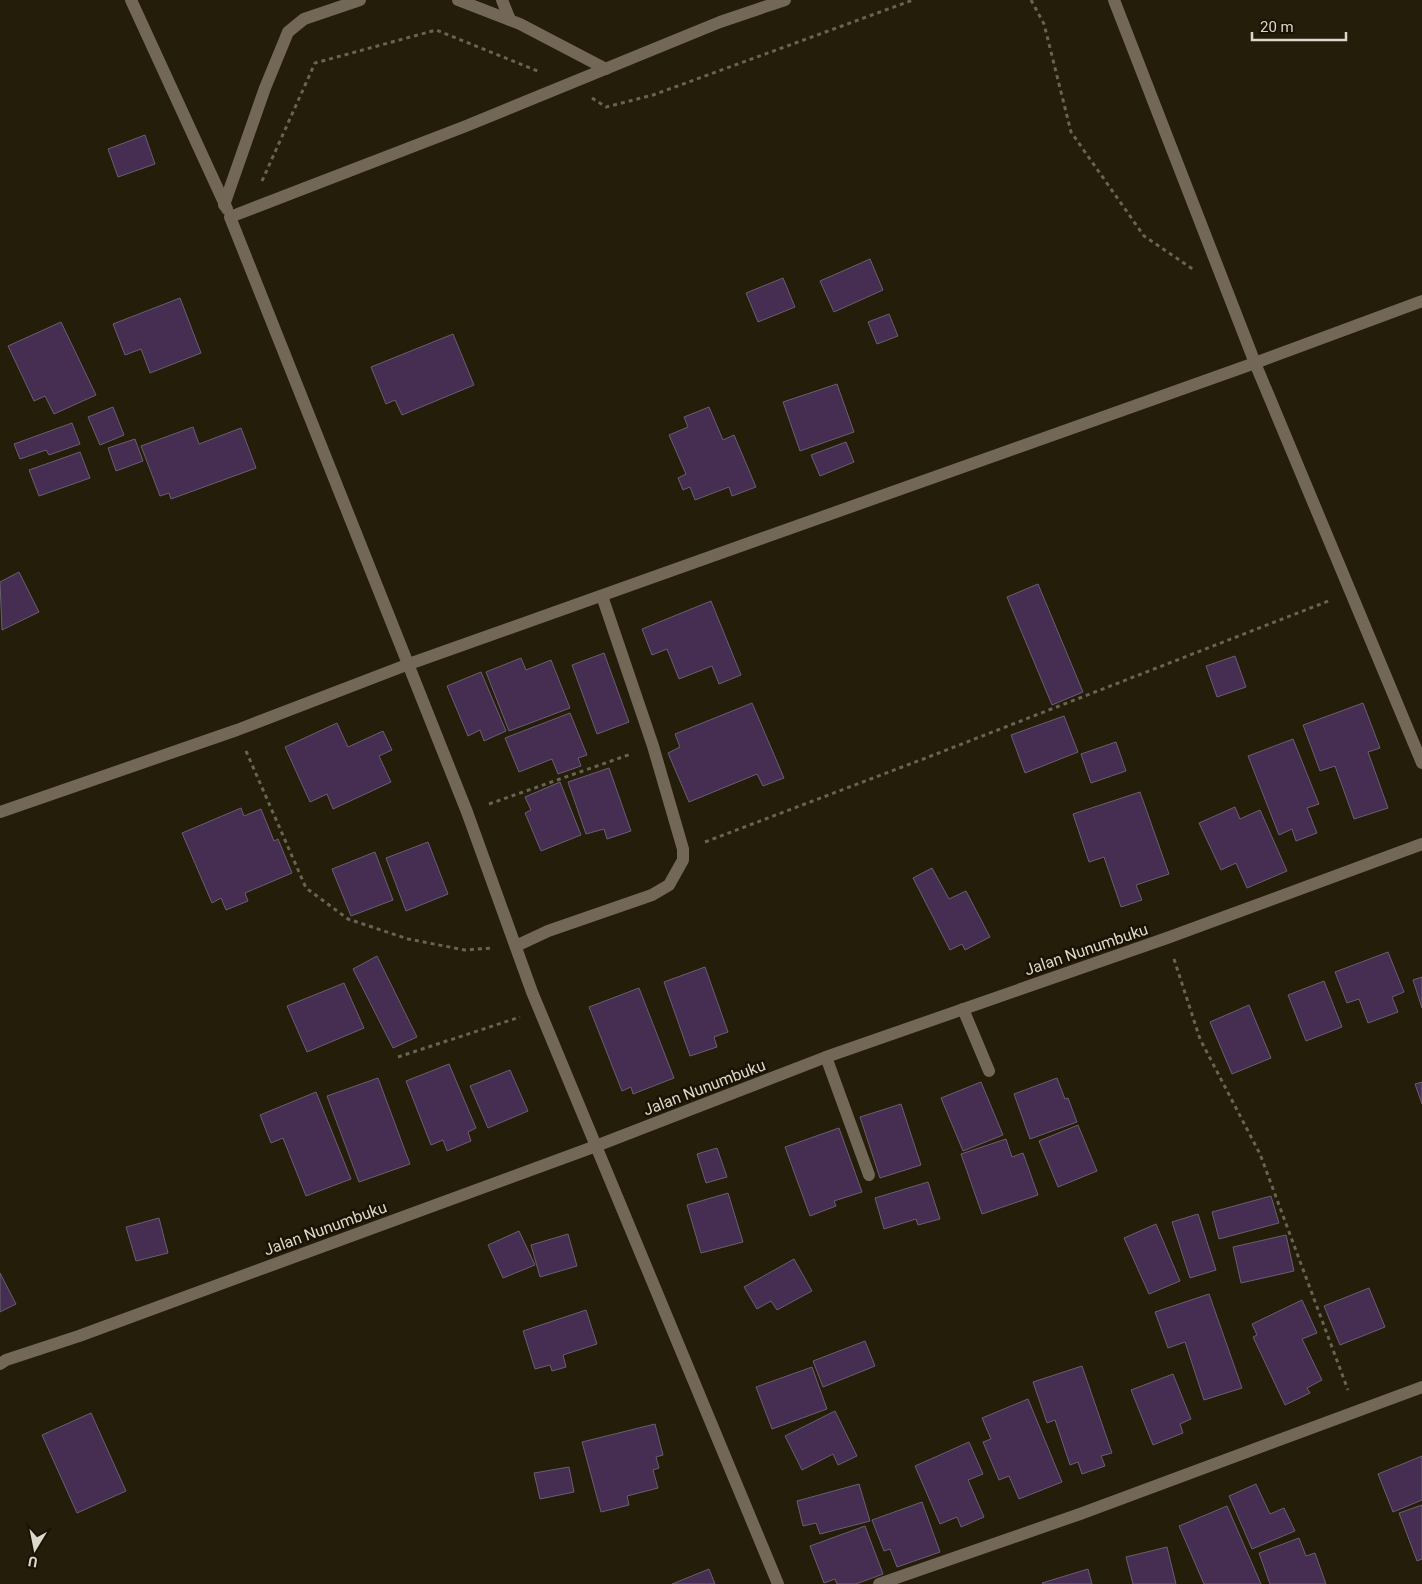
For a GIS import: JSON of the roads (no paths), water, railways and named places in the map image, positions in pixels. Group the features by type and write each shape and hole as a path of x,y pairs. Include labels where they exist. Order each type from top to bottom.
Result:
{"street":[{"path":"131,0 230,217 467,812 539,1011 778,1584"},
{"path":"224,205 265,88 288,32 304,20 360,0"},
{"path":"458,0 510,20 606,69"},
{"path":"502,0 510,20"},
{"path":"230,217 466,126 720,22 785,0"},
{"path":"1114,0 1255,363 1422,763"},
{"path":"0,812 237,730 409,664 1255,363 1422,301"},
{"path":"516,946 548,931 652,896 669,885 683,860 683,849 653,746 602,596"},
{"name":"Jalan Nunumbuku","path":"2,1360 88,1332 596,1146 826,1056 1167,938 1422,844"},
{"path":"963,1009 989,1071"},
{"path":"826,1056 869,1175"},
{"path":"879,1584 1080,1514 1422,1387"}]}
